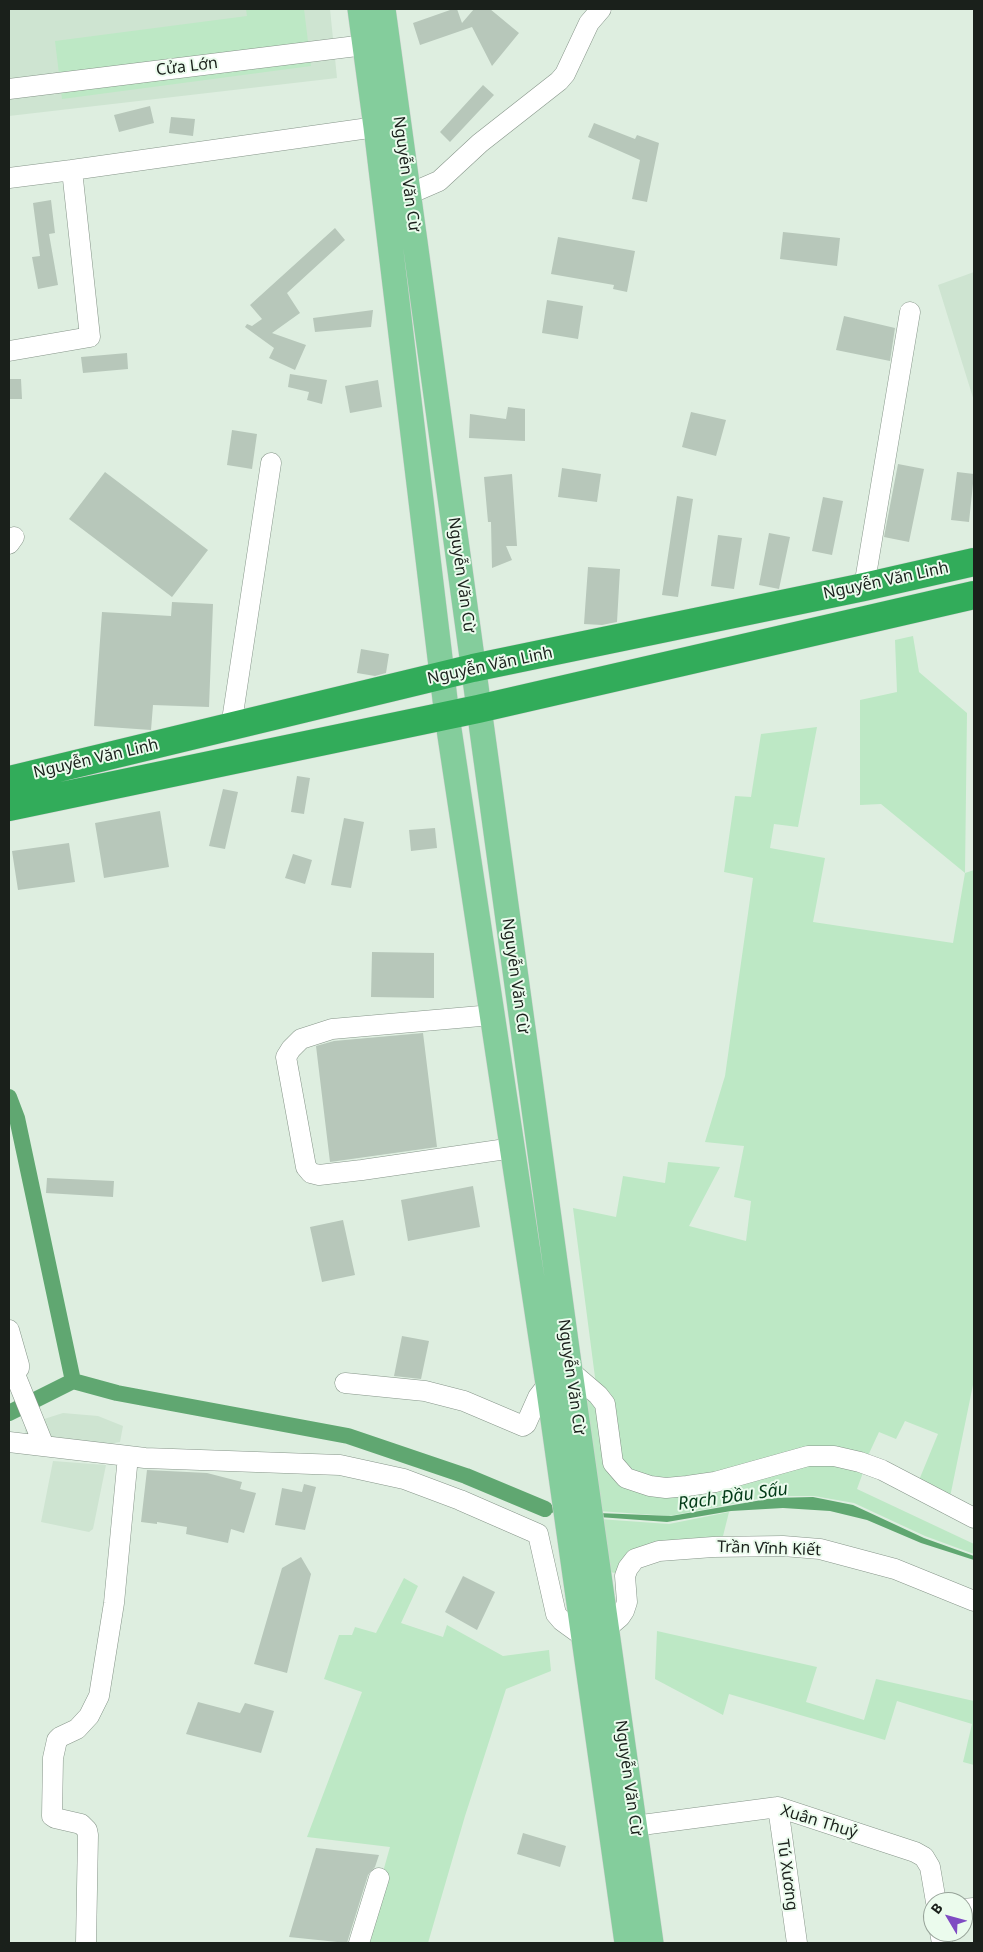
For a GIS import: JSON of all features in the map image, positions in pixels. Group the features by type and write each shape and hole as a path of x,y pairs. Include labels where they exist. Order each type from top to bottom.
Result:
{"highway":[{"name":"Nguyễn Văn Linh","path":"9,780 442,675 864,587 974,562"},
{"name":"Nguyễn Văn Linh","path":"9,807 447,716 974,595"}],"main road":[{"name":"Nguyễn Văn Cừ","path":"360,9 366,45 447,716 548,1384 573,1478 594,1538 607,1624 623,1827 627,1943"},
{"name":"Nguyễn Văn Cừ","path":"383,9 570,1371 573,1478 570,1535 584,1636 623,1827 652,1943"},
{"path":"528,1251 552,1247"}],"street":[{"path":"409,194 439,181 480,143 559,80 565,74 588,23 601,9"},
{"name":"Cửa Lớn","path":"9,90 366,45"},
{"path":"9,178 376,127"},
{"path":"9,351 90,337 72,170"},
{"path":"864,587 910,312"},
{"path":"231,727 271,462"},
{"path":"492,1015 332,1029 301,1039 290,1049 286,1057 306,1167 311,1173 319,1175 362,1170 512,1148"},
{"path":"9,1330 19,1364 14,1377 30,1410 44,1446"},
{"path":"570,1371 598,1395 605,1404 613,1463 626,1478 650,1486 666,1488 706,1483 808,1456 834,1456 860,1462 882,1470 974,1518"},
{"path":"345,1382 425,1391 464,1401 523,1426 526,1424 538,1398 548,1384"},
{"path":"9,1442 128,1456 340,1464 404,1480 460,1500 538,1534 556,1614 562,1621 584,1636"},
{"path":"86,1943 88,1835 87,1830 81,1824 52,1816 53,1758 57,1740 78,1729 89,1716 99,1696 114,1603 128,1456"},
{"name":"Trần Vĩnh Kiết","path":"625,1576 628,1568 635,1560 659,1551 713,1547 783,1546 820,1549 895,1569 974,1601"},
{"path":"599,1574 608,1582 618,1582 625,1576"},
{"path":"607,1624 613,1623 620,1617 627,1602 625,1576"},
{"name":"Xuân Thuỷ","path":"623,1827 778,1807 916,1852 924,1857 930,1867 934,1892"},
{"name":"Tú Xương","path":"778,1807 797,1943"},
{"path":"359,1943 379,1878"}],"shaded area":[{"path":"9,9 330,9 337,78 9,116"},
{"path":"246,9 304,9 311,66 62,99 55,41 247,16"},
{"path":"974,272 974,401 938,285"},
{"path":"913,636 919,672 967,713 965,873 881,804 860,805 860,700 897,692 895,640"},
{"path":"817,727 798,827 774,824 770,848 825,858 813,922 953,943 965,873 974,870 974,1380 949,1502 917,1485 938,1434 905,1421 896,1439 879,1432 866,1460 837,1451 670,1483 634,1475 618,1461 611,1394 596,1385 573,1208 616,1217 623,1176 665,1183 668,1162 720,1167 689,1226 746,1241 751,1201 734,1197 744,1146 705,1142 725,1076 753,878 724,872 735,796 751,797 761,734"},
{"path":"582,1391 592,1396 625,1483 809,1462 865,1467 857,1489 974,1544 974,1554 925,1536 854,1503 814,1496 773,1496 669,1516 599,1511"},
{"path":"63,1413 98,1416 123,1426 120,1442 103,1445 26,1442 25,1425"},
{"path":"53,1461 106,1465 93,1529 89,1532 41,1522"},
{"name":"Rạch Đầu Sấu","path":"813,1497 853,1505 924,1538 974,1556 974,1560 921,1543 867,1520 830,1511 783,1508 731,1511 667,1522 599,1517 598,1513 671,1516 773,1498"},
{"path":"729,1512 723,1536 662,1541 642,1546 633,1550 615,1573 610,1572 599,1519 669,1524"},
{"path":"404,1578 418,1586 401,1623 443,1637 447,1625 503,1656 549,1650 551,1671 506,1689 465,1816 428,1943 363,1943 390,1847 307,1837 362,1692 324,1679 339,1635 352,1635 355,1627 376,1633"},
{"path":"657,1631 817,1667 806,1702 864,1720 876,1679 974,1701 974,1765 963,1762 972,1724 897,1701 885,1740 729,1694 723,1715 655,1679"}],"building":[{"path":"457,9 462,23 474,9 490,9 519,33 492,66 472,27 420,45 413,23"},
{"path":"483,85 494,95 450,142 440,132"},
{"path":"150,106 154,123 119,132 114,115"},
{"path":"171,117 195,119 193,136 169,133"},
{"path":"594,123 635,139 637,135 659,143 647,202 632,199 640,160 588,137"},
{"path":"51,200 55,233 49,234 58,285 38,289 32,257 40,256 33,203"},
{"path":"335,228 345,240 287,293 300,313 272,333 306,345 295,370 269,358 274,348 245,327 247,324 252,326 262,319 250,305"},
{"path":"783,232 840,238 837,266 780,259"},
{"path":"558,237 635,251 627,292 613,289 614,285 551,274"},
{"path":"547,300 583,306 578,339 542,333"},
{"path":"373,310 371,327 315,332 313,318"},
{"path":"844,316 895,328 890,361 836,350"},
{"path":"127,353 128,369 83,373 81,357"},
{"path":"290,374 327,380 322,404 307,400 309,392 288,387"},
{"path":"9,379 21,379 22,399 9,399"},
{"path":"378,380 382,407 350,413 345,386"},
{"path":"508,407 525,409 525,441 469,438 470,414 506,419"},
{"path":"691,412 726,420 716,456 682,447"},
{"path":"232,430 257,434 252,469 227,465"},
{"path":"898,464 924,469 909,542 884,537"},
{"path":"562,468 601,474 597,502 558,497"},
{"path":"105,472 208,550 172,597 69,519"},
{"path":"957,472 974,474 969,522 951,520"},
{"path":"512,474 517,546 506,546 512,560 492,568 491,522 488,522 484,477"},
{"path":"677,496 693,499 678,597 662,595"},
{"path":"823,497 843,501 832,555 812,551"},
{"path":"769,533 790,537 779,589 759,585"},
{"path":"718,535 742,538 734,589 711,586"},
{"path":"588,567 620,569 617,622 602,625 584,624"},
{"path":"172,602 213,604 209,707 153,705 151,730 94,726 102,612 171,616"},
{"path":"361,649 389,654 386,673 375,676 357,673"},
{"path":"297,776 310,778 304,814 291,812"},
{"path":"223,789 238,792 225,849 209,846"},
{"path":"160,811 169,867 104,878 95,823"},
{"path":"344,818 364,822 351,888 331,885"},
{"path":"435,828 437,848 411,851 409,830"},
{"path":"69,843 75,882 18,890 12,851"},
{"path":"293,854 312,860 305,884 285,878"},
{"path":"372,952 434,953 434,998 371,997"},
{"path":"423,1033 437,1147 330,1162 316,1046 334,1041"},
{"path":"47,1178 114,1181 113,1197 46,1193"},
{"path":"473,1186 480,1227 408,1241 401,1200"},
{"path":"343,1220 355,1275 322,1282 310,1227"},
{"path":"402,1336 429,1341 421,1379 394,1376"},
{"path":"147,1470 207,1473 242,1482 240,1489 256,1493 244,1533 231,1529 228,1543 186,1534 187,1527 157,1522 157,1524 141,1522"},
{"path":"304,1484 316,1487 305,1530 275,1525 282,1488 302,1492"},
{"path":"301,1557 311,1574 287,1673 254,1664 282,1568"},
{"path":"463,1576 495,1592 477,1630 445,1612"},
{"path":"198,1702 240,1713 245,1703 274,1711 261,1753 186,1734"},
{"path":"523,1833 566,1846 560,1867 517,1854"},
{"path":"316,1848 379,1855 375,1867 368,1875 347,1943 289,1937"}],"waterway":[{"path":"9,1097 17,1118 73,1381"},
{"path":"9,1413 73,1381 117,1393 348,1436 466,1476 545,1509"},
{"name":"Rạch Đầu Sấu","path":"545,1509 559,1511"}]}
